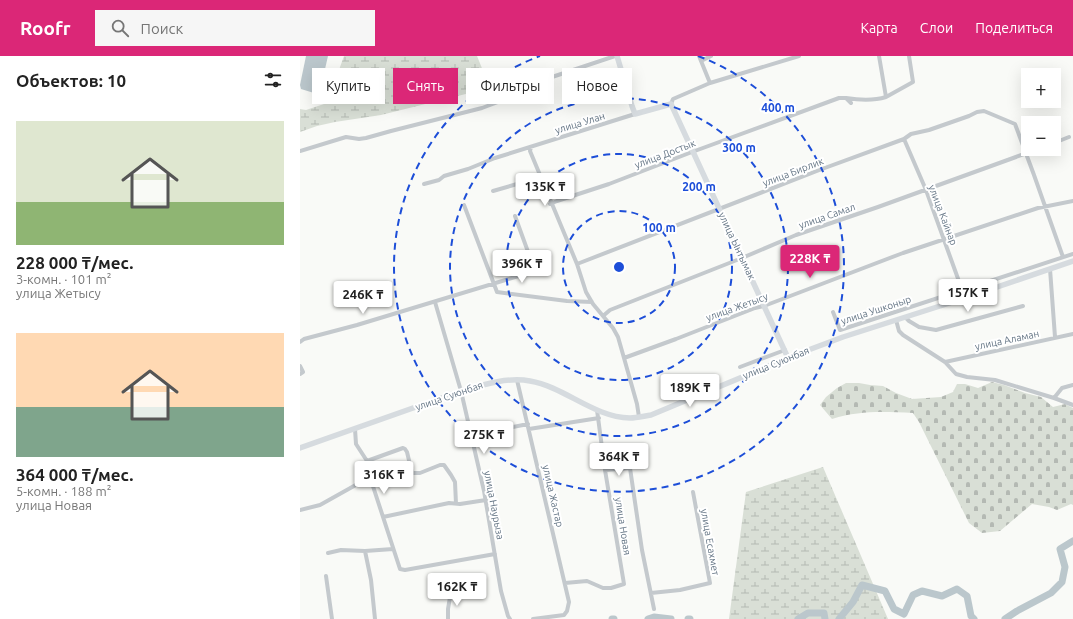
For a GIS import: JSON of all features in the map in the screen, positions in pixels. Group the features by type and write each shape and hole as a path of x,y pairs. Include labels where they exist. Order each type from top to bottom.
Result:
{"main road":[{"path":"616,56 635,114 671,104"},
{"name":"улица Ынтымак","path":"671,104 788,358"},
{"name":"улица Суюнбая","path":"300,448 461,391 491,382 517,380 544,384 610,415 630,418 639,417 651,414 843,337 965,298 1073,261"}],"street":[{"path":"300,151 346,137 359,139 366,138 482,108 498,102 504,96 516,89 616,56"},
{"path":"710,84 700,58 711,56"},
{"path":"671,104 673,99 710,84 799,56"},
{"path":"879,56 886,97 913,82 909,56"},
{"name":"улица Достык","path":"551,204 609,184 839,98 855,100 880,99 886,97"},
{"path":"846,98 851,103"},
{"name":"улица Бирлик","path":"577,264 720,208 904,139 911,134 929,130 977,112 984,111 1016,124 1021,138"},
{"name":"улица Улан","path":"424,184 439,180 444,176 468,170 496,158 635,114"},
{"path":"1061,140 1069,137"},
{"name":"улица Кайнар","path":"904,139 926,190 965,298"},
{"path":"531,147 530,151 577,264 586,292 618,337 639,417"},
{"name":"улица Самал","path":"603,316 610,310 796,235 1021,156"},
{"path":"1028,156 1063,257"},
{"path":"493,191 541,177"},
{"name":"улица Жетысу","path":"624,358 754,308 764,306 944,239 1038,208 1073,201"},
{"path":"464,205 497,292 567,301 592,302"},
{"path":"300,342 304,339 357,325 535,271 515,216"},
{"name":"улица Ушконыр","path":"833,312 840,330 1073,254"},
{"path":"1050,269 1055,338"},
{"name":"улица Наурыза","path":"435,302 461,391 486,500 501,591 510,619"},
{"path":"908,316 907,319 909,321 919,326 936,330 1023,306"},
{"path":"896,320 899,331 903,335 945,362 956,374 967,378 995,380 1073,405"},
{"name":"улица Аламан","path":"945,362 1073,334"},
{"path":"740,367 785,350"},
{"path":"300,366 303,372 300,374"},
{"name":"улица Жастар","path":"517,380 569,602 567,611 564,615 533,619"},
{"path":"1054,398 1062,388 1073,385"},
{"name":"улица Новая","path":"565,583 587,581 602,588 611,588 624,584 605,470 598,410"},
{"path":"529,429 599,418"},
{"path":"506,445 504,430 528,424"},
{"path":"355,429 356,444 367,461 370,477 400,570 495,554"},
{"path":"630,446 630,468 642,550 654,609"},
{"path":"367,461 403,448 407,452 412,473"},
{"path":"300,510 320,505 370,477 420,473 440,465 444,465 454,482 456,504"},
{"path":"605,470 630,468"},
{"name":"улица Есахмет","path":"651,593 680,590 710,583 693,492"},
{"path":"383,517 449,503 460,504 486,500"},
{"path":"328,553 341,550 393,550"},
{"path":"365,551 371,580 375,619"},
{"path":"326,576 332,619"},
{"path":"448,619 450,597"}],"green space":[{"path":"344,56 477,56 482,68 466,68 466,94 458,96 458,68 393,68 393,104 425,104 381,115 317,126 300,132 300,109 306,110 324,104 385,104 385,68 340,68"},
{"path":"992,382 1041,397 1053,407 1065,404 1073,408 1073,505 1071,504 1057,510 1032,504 1000,531 982,533 969,523 919,422 913,413 863,413 832,419 820,405 826,397 846,383 883,386 912,399 941,397 953,392 957,384 965,384 978,388"},
{"path":"823,467 888,619 729,619 746,492"}],"shaded area":[{"path":"306,56 328,56 325,68 312,68 312,92 301,89 300,85"}],"waterway":[{"path":"1005,619 1051,593 1062,582 1065,567 1060,549 1073,541"},
{"path":"839,619 853,602 862,585 885,591 894,609 904,614 913,595 922,591 942,596 957,589 967,596 971,616 974,619"},
{"path":"798,619 808,613 824,613 825,619"},
{"path":"648,619 654,617 671,619"}]}
